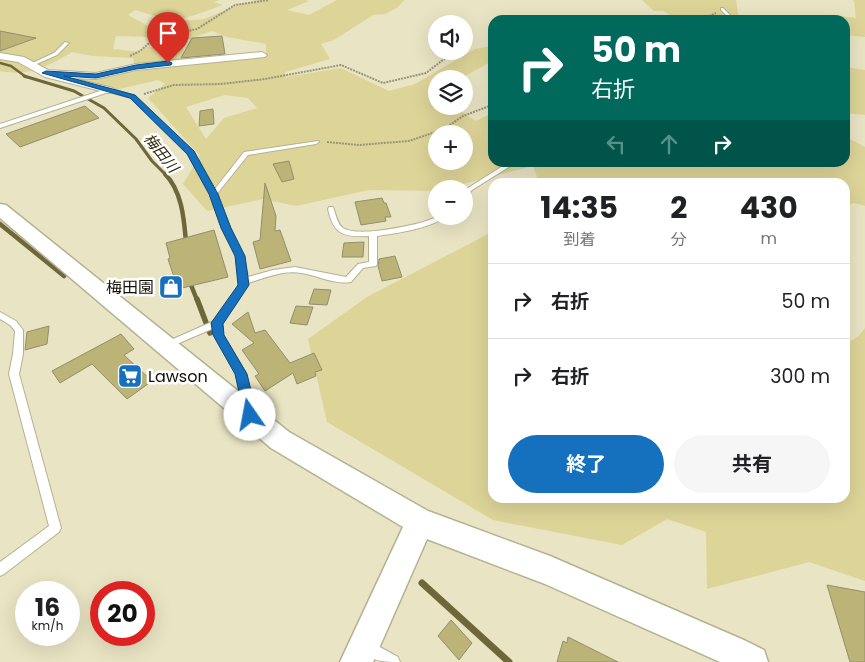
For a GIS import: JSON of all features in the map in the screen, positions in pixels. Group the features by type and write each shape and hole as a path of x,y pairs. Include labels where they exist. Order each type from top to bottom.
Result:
{"street":[{"path":"46,73 96,76 136,67 262,55"},
{"path":"0,56 21,59 46,73 109,90"},
{"path":"0,209 280,440 420,522 550,571 734,652 752,662"},
{"path":"360,654 420,522"}],"lane":[{"path":"722,9 728,15"},
{"path":"30,65 49,57 67,44"},
{"path":"0,126 109,90 134,98 191,153 213,194 226,228 240,256 244,281 233,302 216,324 167,345"},
{"path":"213,194 246,153 298,143 316,142"},
{"path":"473,187 506,167"},
{"path":"331,209 338,228 344,232 360,235 422,226 428,223"},
{"path":"244,281 286,270 301,270 339,280 348,280 361,266 373,264 373,233"},
{"path":"0,315 13,323 19,330 18,354 14,374 55,528 0,570"},
{"path":"216,324 219,335 241,374 250,415"},
{"path":"360,654 393,662"}],"path":[{"path":"128,57 140,51 154,39 193,30 228,8 241,3 268,0"},
{"path":"711,15 722,9"},
{"path":"134,98 174,85 221,84 265,79 341,65 383,82 426,73 443,60"},
{"path":"316,142 359,145 410,141 444,129 463,116 488,107"}],"shaded area":[{"path":"0,0 219,0 214,2 222,5 188,17 179,18 161,17 135,10 128,15 150,27 166,22 204,19 240,4 254,2 253,0 306,0 309,1 287,10 309,15 337,0 404,0 398,7 385,14 373,15 334,40 321,44 330,59 285,72 286,77 341,68 389,91 415,84 428,76 428,115 467,115 476,121 488,115 488,167 529,167 473,182 473,180 428,180 428,191 369,190 296,206 263,199 207,211 183,184 200,156 148,98 165,84 158,80 115,90 75,79 92,78 135,68 133,58 92,56 72,52 46,66 20,73 0,71","holes":["212,31 227,37 266,44 266,56 221,62 185,59 183,48 146,47 140,52 113,49 116,36 147,37 151,43 175,44","225,95 248,98 257,108 224,118 206,139 186,107"]},
{"path":"642,0 736,0 738,15 670,15 663,11 654,11"},
{"path":"852,0 865,0 865,37 850,36 850,17 856,18 854,1"},
{"path":"488,47 488,63 473,72 473,70 439,70 456,60 473,60 473,50"},
{"path":"850,68 865,70 865,115 850,114"},
{"path":"850,139 865,147 865,206 854,203 850,205 850,178 538,178 533,167 850,167"},
{"path":"488,234 488,503 850,503 850,341 859,336 865,328 865,581 809,562 707,589 706,532 667,519 622,545 493,520 327,422 308,339 367,297"}],"building":[{"path":"0,31 36,38 0,51"},
{"path":"222,36 225,54 181,58 192,38"},
{"path":"85,106 99,118 20,147 6,134"},
{"path":"213,109 214,124 199,126 200,111"},
{"path":"289,161 294,179 282,182 273,164"},
{"path":"265,183 276,216 275,231 280,230 291,261 260,269 253,242 260,240"},
{"path":"382,198 391,217 385,217 386,221 361,225 355,202"},
{"path":"214,230 228,277 178,289 168,259 170,258 166,243"},
{"path":"364,242 363,257 342,257 344,243"},
{"path":"395,256 402,277 382,281 378,266 379,259"},
{"path":"314,289 331,290 327,305 309,304"},
{"path":"296,306 313,307 307,325 290,323"},
{"path":"248,312 255,333 265,330 290,363 314,353 322,370 315,372 316,376 297,384 293,373 265,391 255,376 259,374 242,350 254,343 232,324"},
{"path":"49,326 47,344 25,350 27,332"},
{"path":"121,334 134,349 124,355 152,381 127,399 92,364 60,383 52,371"},
{"path":"827,585 865,592 865,662 850,662"},
{"path":"451,620 472,643 459,660 438,636"},
{"path":"568,637 618,662 557,662 563,641 567,643"}],"waterway":[{"name":"梅田川","path":"0,63 11,66 25,76"},
{"name":"梅田川","path":"25,76 74,91 104,108 136,139 152,161 165,174"},
{"name":"梅田川","path":"165,174 179,197 186,242"},
{"path":"0,224 64,276"},
{"name":"梅田川","path":"189,280 197,300"},
{"name":"梅田川","path":"197,299 210,333"},
{"path":"422,583 509,662"}],"place":[{"name":"梅田園","path":"171,287"},
{"name":"Lawson","path":"130,376"}],"route":[{"path":"168,63 136,67 96,76 46,73 133,97 191,153 213,194 226,228 240,256 244,285 217,323 219,335 225,348 241,374 250,415"}]}
